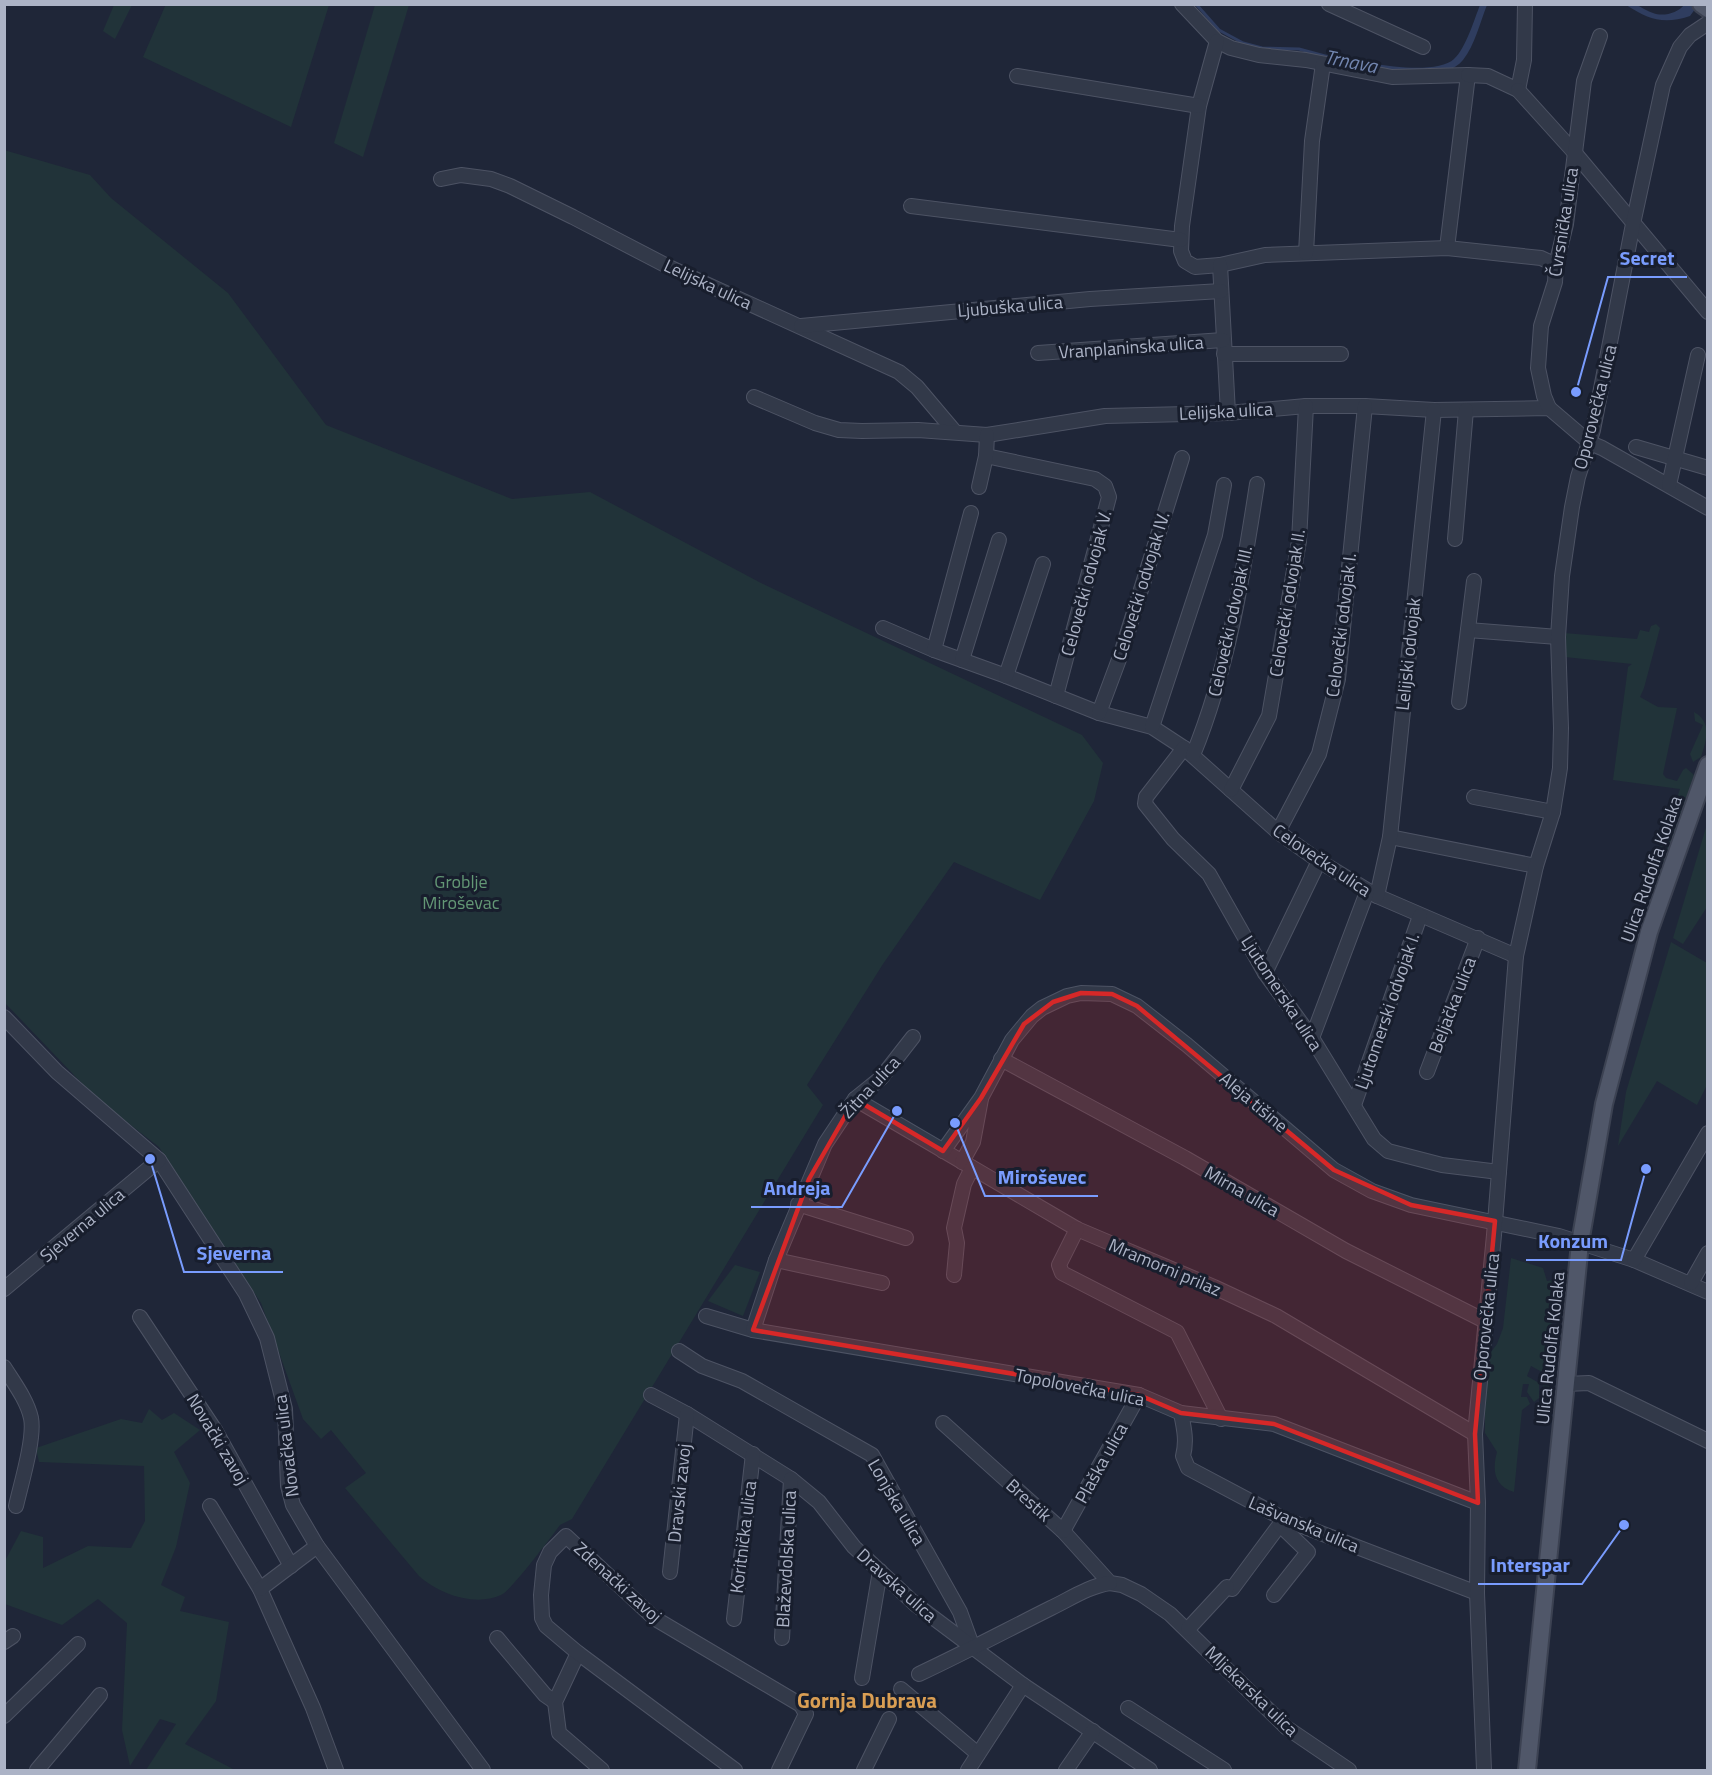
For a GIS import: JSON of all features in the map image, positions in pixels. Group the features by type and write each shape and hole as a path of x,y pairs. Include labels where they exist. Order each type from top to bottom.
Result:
{"main road":[{"path":"1701,4 1707,9"},
{"name":"Ulica Rudolfa Kolaka","path":"1527,1770 1580,1243 1604,1104 1649,932 1707,765"}],"street":[{"path":"1182,4 1217,41 1231,48 1259,55 1306,60 1392,77 1488,76 1518,90 1574,152 1707,312"},
{"path":"1329,4 1423,47"},
{"path":"1518,90 1524,60 1525,4"},
{"name":"Oporovečka ulica","path":"1484,1770 1477,1593 1478,1503 1475,1434 1516,956 1536,866 1553,812 1560,768 1558,637 1562,576 1578,477 1590,443 1663,85 1685,40 1707,22"},
{"name":"Čvrsnička ulica","path":"1549,408 1538,368 1541,326 1554,282 1566,224 1584,81 1600,36"},
{"path":"1217,41 1199,106 1181,240 1181,251 1185,261 1194,267 1220,265 1265,255 1447,248 1541,258 1556,265"},
{"path":"1306,253 1312,141 1323,64"},
{"path":"1447,248 1468,75"},
{"path":"1017,76 1199,106"},
{"name":"Lelijska ulica","path":"441,179 461,175 491,179 510,186 573,216 671,268 899,372 917,387 955,432"},
{"path":"911,206 1181,240"},
{"name":"Vranplaninska ulica","path":"1220,265 1228,413"},
{"name":"Ljubuška ulica","path":"799,326 1090,299 1221,291"},
{"name":"Vranplaninska ulica","path":"1038,353 1223,347 1341,354"},
{"path":"1669,485 1698,355"},
{"name":"Lelijska ulica","path":"754,397 815,423 839,430 955,432 987,435 1106,416 1228,413 1306,406 1365,406 1434,410 1549,408"},
{"name":"Celovečki odvojak II.","path":"1231,790 1269,716 1299,541 1306,406"},
{"name":"Celovečki odvojak I.","path":"1278,832 1319,754 1338,679 1365,406"},
{"path":"1549,408 1590,443 1707,508"},
{"name":"Lelijski odvojak","path":"1312,1038 1372,894 1390,837 1434,410"},
{"path":"1455,539 1466,410"},
{"path":"979,487 986,456 987,435"},
{"path":"1636,447 1707,468"},
{"name":"Celovečki odvojak V.","path":"986,456 1095,479 1105,486 1108,497 1056,696"},
{"name":"Celovečki odvojak IV.","path":"1099,713 1121,654 1182,458"},
{"name":"Celovečki odvojak III.","path":"1189,752 1209,716 1235,609 1257,484"},
{"path":"1152,727 1215,535 1224,485"},
{"path":"934,650 971,513"},
{"path":"962,660 999,540"},
{"path":"1006,676 1043,564"},
{"path":"1459,702 1474,581"},
{"name":"Celovečka ulica","path":"883,628 1099,713 1152,727 1189,752 1278,832 1319,861 1372,894 1516,956"},
{"path":"1468,630 1558,637"},
{"name":"Ljutomerska ulica","path":"1189,752 1146,797 1145,804 1173,839 1209,874 1265,973 1312,1038 1374,1139 1388,1151 1442,1165 1499,1173"},
{"path":"1474,797 1553,812"},
{"path":"1390,837 1536,866"},
{"path":"1265,973 1319,861"},
{"name":"Ljutomerski odvojak I.","path":"1354,1105 1420,916"},
{"name":"Beljačka ulica","path":"1427,1072 1478,938"},
{"name":"Aleja tišine","path":"943,1151 981,1098 1001,1059 1024,1024 1047,1005 1067,996 1081,993 1112,994 1137,1006 1187,1045 1334,1170 1351,1181 1411,1205 1559,1236 1634,1260 1707,1292"},
{"name":"Novačka ulica","path":"4,1017 57,1072 159,1160 246,1294 267,1338 285,1408 288,1486 293,1505 317,1546 483,1770"},
{"name":"Žitna ulica","path":"753,1330 776,1260 825,1144 855,1099 881,1078 914,1037"},
{"name":"Mirna ulica","path":"1001,1059 1185,1158 1346,1251 1485,1321"},
{"name":"Aleja tišine","path":"954,1275 957,1243 954,1228 981,1098"},
{"name":"Mramorni prilaz","path":"855,1099 1077,1229 1276,1316 1475,1434"},
{"path":"1634,1260 1707,1133"},
{"name":"Sjeverna ulica","path":"4,1289 159,1160"},
{"path":"798,1204 906,1238"},
{"path":"1077,1229 1059,1265 1062,1273 1177,1332 1221,1419"},
{"path":"1690,1283 1707,1252"},
{"path":"776,1260 882,1283"},
{"name":"Topolovečka ulica","path":"706,1316 753,1330 1139,1395 1181,1413 1274,1424 1478,1503"},
{"name":"Novački zavoj","path":"140,1317 215,1430 291,1566"},
{"name":"Lonjska ulica","path":"679,1351 702,1366 742,1381 872,1455 960,1612 973,1648"},
{"path":"4,1368 22,1396 31,1418 30,1440 16,1506"},
{"path":"1566,1384 1589,1383 1707,1441"},
{"name":"Dravska ulica","path":"651,1395 687,1414 791,1479 819,1502 854,1547 915,1604 1023,1684 1150,1770"},
{"name":"Plaška ulica","path":"1063,1531 1139,1395"},
{"name":"Lašvanska ulica","path":"1181,1413 1185,1434 1182,1456 1188,1468 1282,1522 1477,1593"},
{"name":"Dravski zavoj","path":"670,1572 687,1414"},
{"name":"Brestik","path":"943,1423 1063,1531 1110,1582 1141,1594 1188,1629"},
{"name":"Koritnička ulica","path":"734,1619 753,1454"},
{"name":"Blaževdolska ulica","path":"782,1638 791,1479"},
{"path":"210,1506 260,1589 313,1708 336,1770"},
{"path":"1188,1629 1229,1588 1282,1522 1308,1552 1274,1595"},
{"name":"Zdenački zavoj","path":"735,1770 578,1653 546,1626 542,1618 541,1595 544,1564 550,1552 566,1536 654,1618 805,1709 806,1714 779,1770"},
{"path":"260,1589 317,1546"},
{"path":"862,1678 880,1571"},
{"path":"919,1674 1099,1584 1110,1582"},
{"name":"Mljekarska ulica","path":"1188,1629 1287,1728 1348,1770"},
{"path":"497,1638 545,1695 555,1702"},
{"path":"4,1716 78,1644"},
{"path":"578,1653 555,1702 556,1716 562,1737 602,1770"},
{"path":"968,1770 1023,1684"},
{"path":"901,1689 978,1754"},
{"path":"37,1770 100,1695"},
{"path":"1128,1708 1209,1766 1224,1770"},
{"path":"864,1770 889,1719"},
{"path":"1066,1770 1093,1731"}],"highlighted area":[{"path":"1081,993 1112,994 1137,1006 1334,1170 1411,1205 1495,1221 1475,1434 1478,1503 1274,1424 1181,1413 1139,1395 753,1330 809,1179 855,1099 943,1151 981,1098 1024,1024 1053,1002"}],"green space":[{"path":"166,4 329,5 291,127 143,57"},
{"path":"114,5 132,5 115,39 103,31"},
{"path":"375,5 409,5 363,157 334,143"},
{"name":"Groblje Miroševac","path":"4,150 90,175 111,198 228,293 326,425 512,499 590,492 761,583 1082,735 1103,763 1094,801 1040,900 954,862 883,964 807,1085 823,1105 572,1519 560,1525 522,1574 501,1595 480,1600 469,1599 447,1593 427,1582 419,1576 345,1488 366,1473 331,1430 321,1439 303,1419 261,1303 159,1147 96,1098 5,1003"},
{"path":"1656,624 1660,628 1640,697 1658,707 1677,708 1663,774 1666,778 1677,781 1686,768 1694,775 1654,890 1646,888 1680,789 1613,780 1628,667 1632,664 1565,657 1564,633 1637,639 1640,630 1649,632 1651,626"},
{"path":"1694,712 1704,721 1706,732 1701,757 1693,762 1690,754 1703,725 1695,721"},
{"path":"1707,824 1707,907 1683,944 1673,938"},
{"path":"1671,942 1707,963 1707,1085 1697,1105 1657,1081 1618,1146 1626,1092"},
{"path":"1511,1258 1543,1268 1547,1281 1556,1276 1553,1316 1547,1348 1550,1348 1552,1343 1556,1343 1551,1391 1543,1389 1543,1379 1540,1377 1542,1372 1531,1366 1527,1376 1539,1383 1539,1398 1534,1402 1527,1392 1529,1384 1523,1384 1521,1397 1527,1397 1530,1404 1522,1410 1514,1492 1502,1486 1496,1476 1497,1452 1485,1433 1485,1383 1491,1352 1503,1328"},
{"path":"735,1265 760,1272 743,1316 708,1301"},
{"path":"149,1409 162,1420 174,1413 200,1430 174,1452 190,1483 176,1547 161,1585 185,1597 180,1611 229,1622 216,1701 185,1744 235,1770 146,1770 176,1724 160,1719 130,1766 122,1730 127,1623 98,1599 62,1625 5,1604 4,1559 21,1531 43,1537 43,1568 88,1546 131,1548 145,1521 144,1466 39,1462 36,1448 121,1419 142,1423"}],"water":[{"path":"1480,5 1487,5 1474,40 1463,60 1453,68 1421,74 1382,71 1333,63 1336,55 1361,62 1396,67 1431,67 1444,64 1454,59 1462,48"},
{"path":"1626,5 1638,6 1661,15 1674,12 1684,5 1698,5 1690,16 1664,20 1641,14"}],"waterway":[{"name":"Trnava","path":"1196,4 1219,30 1243,43 1262,48 1299,49 1336,59"}],"place":[{"name":"Secret","path":"1576,392"},
{"name":"Andreja","path":"897,1111"},
{"name":"Miroševec","path":"955,1123"},
{"name":"Sjeverna","path":"150,1159"},
{"name":"Konzum","path":"1646,1169"},
{"name":"Interspar","path":"1624,1525"}],"district":[{"name":"Gornja Dubrava","path":"867,1700"}]}
